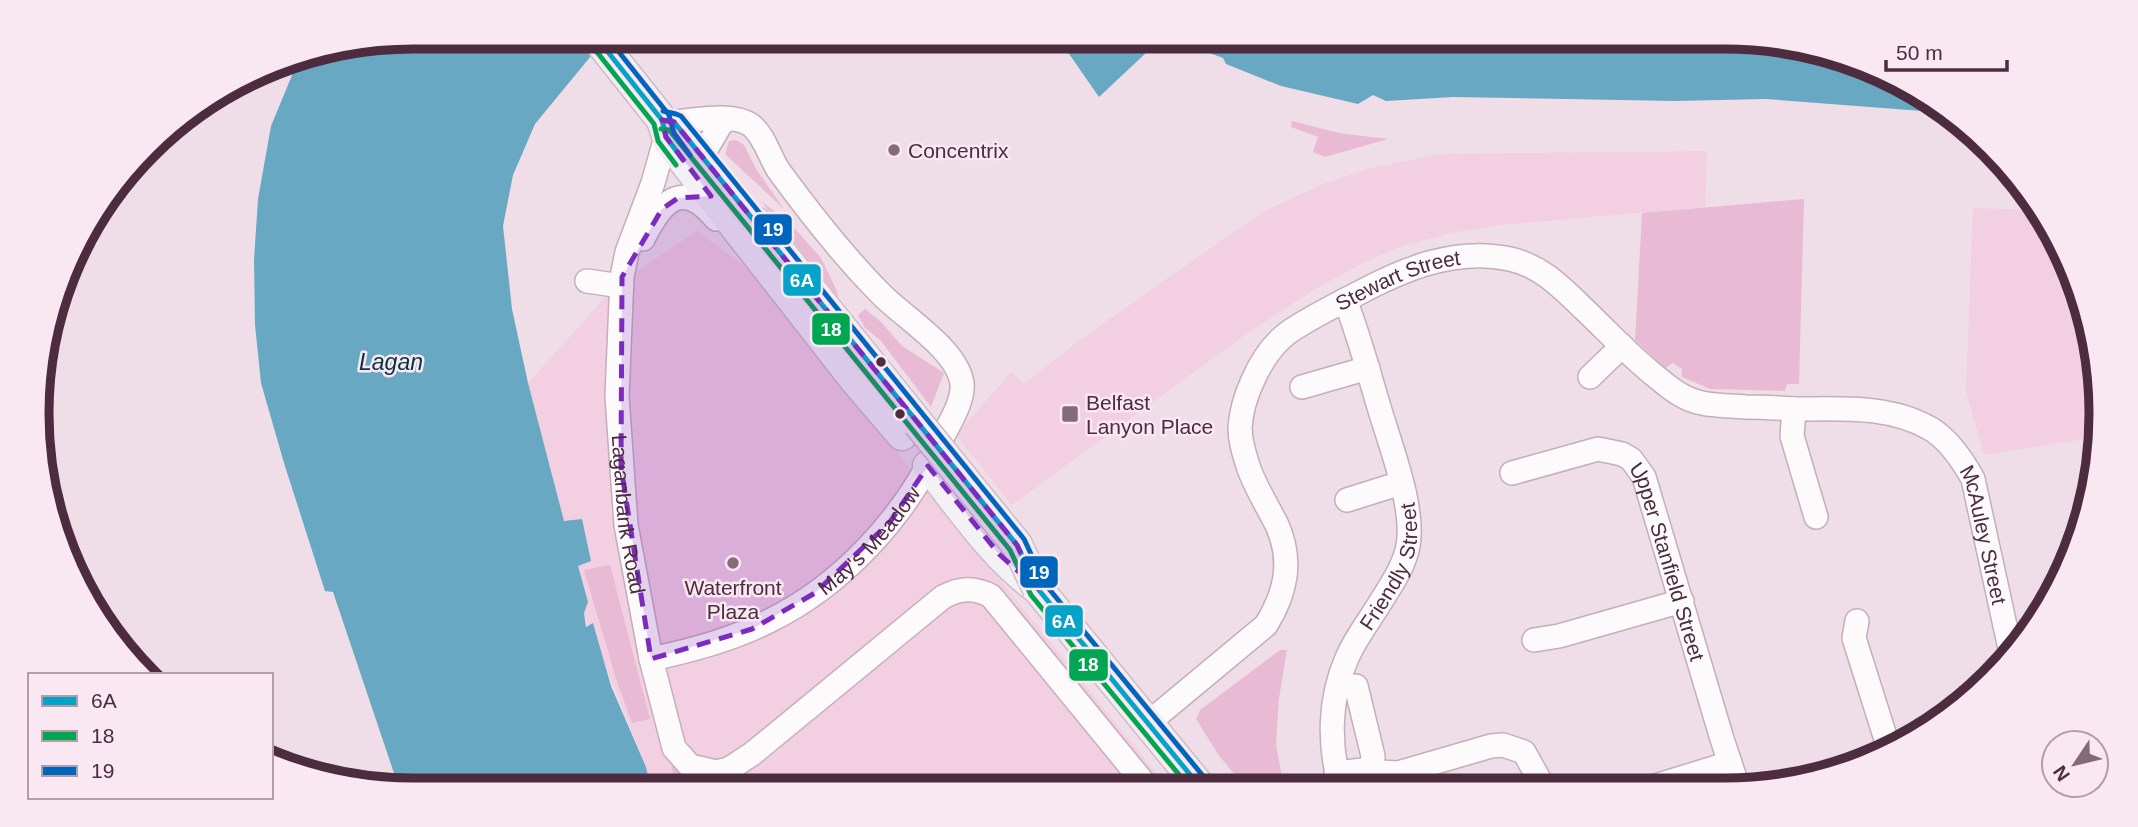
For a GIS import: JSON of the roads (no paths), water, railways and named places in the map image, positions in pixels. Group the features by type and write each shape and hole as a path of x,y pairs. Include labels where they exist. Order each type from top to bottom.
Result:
{"main road":[{"path":"606,49 667,126 739,233 855,380 910,429"},
{"path":"667,126 702,156 910,429 1017,545 1038,589 1192,778"}],"street":[{"name":"May's Meadow","path":"651,659 701,646 761,625 797,606 840,574 890,522 918,484 961,396 962,386 960,375 942,348 883,296 857,268 779,170 754,128 738,119 707,118 667,126"},
{"path":"702,156 720,124 727,120"},
{"name":"Laganbank Road","path":"667,126 653,183 627,252 622,282 617,396 626,525 651,659 674,748 690,765 716,772 729,769 752,754 943,597 958,589 982,591 991,596 1139,778"},
{"name":"Laganbank Road","path":"622,282 651,223 662,209 678,198 690,197 698,200 722,225 739,233"},
{"name":"Stewart Street","path":"1139,714 1257,633 1278,607 1286,575 1284,550 1278,529 1251,475 1242,447 1240,428 1252,382 1269,351 1285,335 1345,300 1408,270 1443,259 1490,255 1513,260 1538,271 1559,284 1643,367 1687,398 1702,404 1887,412 1933,430"},
{"path":"587,281 622,282"},
{"name":"Friendly Street","path":"1339,778 1333,725 1339,678 1348,655 1398,573 1409,543 1408,512 1401,483 1345,300"},
{"path":"1590,377 1622,346"},
{"path":"1302,387 1368,368"},
{"path":"1794,409 1792,436 1816,517"},
{"name":"McAuley Street","path":"1933,430 1961,458 1973,479 2009,642"},
{"name":"Upper Stanfield Street","path":"1512,473 1598,449 1622,454 1631,460 1644,477 1735,778"},
{"path":"1347,500 1401,483"},
{"path":"1534,640 1559,636 1682,601"},
{"path":"1857,621 1854,638 1885,740"},
{"path":"1356,686 1373,756 1373,769"},
{"path":"1345,778 1373,769 1398,774 1491,746 1503,745 1524,752 1538,778"},
{"path":"1681,778 1730,763"}],"water":[{"name":"Lagan","path":"414,49 649,49 591,56 535,124 513,175 503,226 512,309 564,521 582,519 591,561 578,566 588,602 584,613 586,627 593,623 611,686 648,778 395,777 333,592 325,591 261,383 255,325 254,260 258,199 271,126 295,68 342,56"},
{"path":"1066,49 1146,49 1147,52 1099,97"},
{"path":"1199,49 1748,50 1796,56 1842,68 1886,87 1925,109 1922,111 1766,99 1675,101 1453,97 1386,101 1373,95 1358,104 1281,86 1226,64 1223,58"}],"place":[{"name":"Concentrix","path":"894,150"},
{"name":"Belfast Lanyon Place","path":"1070,414"},
{"name":"Waterfront Plaza","path":"733,563"}]}
